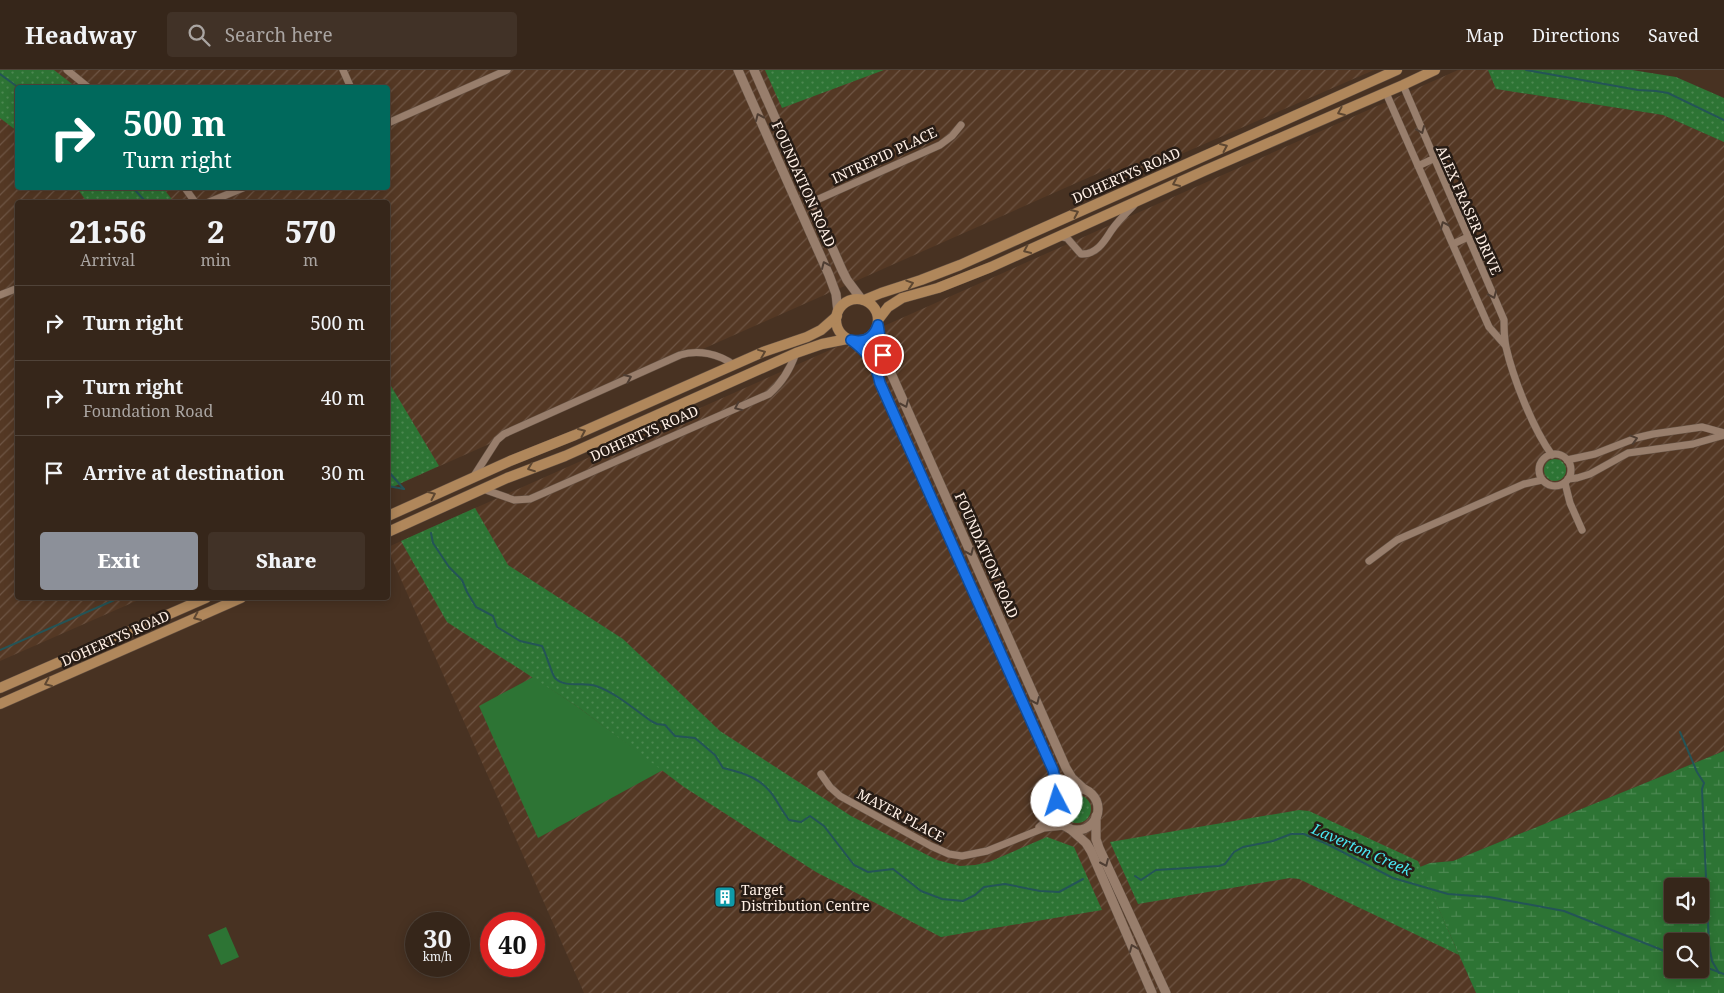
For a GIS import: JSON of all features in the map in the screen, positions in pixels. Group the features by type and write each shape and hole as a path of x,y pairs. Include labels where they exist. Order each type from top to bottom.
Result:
{"main road":[{"name":"DOHERTYS ROAD","path":"863,300 960,265 1397,70"},
{"name":"DOHERTYS ROAD","path":"878,323 888,307 902,298 958,280 1206,170 1386,93 1434,70"},
{"path":"1386,93 1387,75 1403,85"},
{"path":"1200,158 1206,170"},
{"path":"863,300 874,308 878,323 874,333 868,339 859,342 849,340 838,329 837,314 842,305 850,301 863,300"},
{"name":"DOHERTYS ROAD","path":"390,515 763,352 816,334 837,314"},
{"name":"DOHERTYS ROAD","path":"390,531 483,489 565,456 796,353 822,344 849,340"},
{"name":"DOHERTYS ROAD","path":"0,688 201,600"},
{"name":"DOHERTYS ROAD","path":"0,704 236,600"}],"street":[{"path":"67,70 85,85"},
{"path":"343,70 350,85"},
{"path":"390,122 507,70"},
{"name":"FOUNDATION ROAD","path":"738,70 830,275 836,294 837,314"},
{"path":"743,82 755,73"},
{"name":"FOUNDATION ROAD","path":"755,73 847,280 863,300"},
{"name":"ALEX FRASER DRIVE","path":"1403,85 1433,159 1504,320 1505,346 1520,390 1542,440 1552,454"},
{"name":"ALEX FRASER DRIVE","path":"1386,93 1489,327 1505,346"},
{"name":"INTREPID PLACE","path":"812,202 940,145 962,125"},
{"path":"1418,166 1433,159"},
{"path":"186,190 193,200"},
{"path":"214,200 238,190"},
{"name":"DOHERTYS ROAD","path":"1059,236 1067,238 1081,254 1090,252 1103,244 1111,231 1140,199"},
{"path":"1453,244 1468,237"},
{"path":"0,295 15,289"},
{"name":"FOUNDATION ROAD","path":"878,323 883,355 1066,768 1072,778 1084,789"},
{"name":"FOUNDATION ROAD","path":"849,340 871,358 880,383 1053,770 1058,790 1057,802"},
{"path":"474,477 497,440 504,434 680,355 689,352 704,353 722,358 734,365"},
{"name":"DOHERTYS ROAD","path":"483,489 514,500 530,499 768,394 785,377 796,353"},
{"path":"1567,460 1595,454 1636,438 1691,428 1702,427 1724,434"},
{"path":"1582,530 1570,504 1566,481 1571,470 1567,460 1560,455 1552,454 1544,458 1539,467 1542,480 1550,486 1555,486 1566,481 1590,474 1628,453 1693,444 1724,434"},
{"name":"ALEX FRASER DRIVE","path":"1542,440 1544,458"},
{"path":"1612,446 1618,458"},
{"path":"1526,484 1539,472"},
{"path":"1369,561 1397,540 1526,484 1542,480"},
{"path":"1555,486 1570,504"},
{"name":"MAYER PLACE","path":"821,774 830,787 840,796 949,854 962,856 987,851 1044,828 1067,827"},
{"path":"1152,993 1091,851 1086,843 1057,816 1057,802 1065,791 1078,788 1084,789 1090,793 1097,804 1096,839 1099,848 1166,993"},
{"name":"MAYER PLACE","path":"1035,831 1052,815 1057,802"},
{"path":"1067,827 1082,829 1092,822 1096,816"}],"shaded area":[{"path":"0,70 1374,70 1117,182 1110,168 390,488 390,200 15,200 15,600 138,600 0,661"},
{"path":"1458,70 1488,70 1497,89 1663,115 1724,142 1724,751 1453,861 1430,863 1421,867 1476,993 584,993 390,555 390,546"}],"green space":[{"path":"0,70 54,70 73,85 15,85 15,129 0,118"},
{"path":"765,70 884,70 782,108"},
{"path":"1488,70 1632,70 1676,77 1724,98 1724,142 1663,115 1496,89"},
{"path":"78,190 165,190 172,200 86,200"},
{"path":"390,384 439,466 390,488"},
{"path":"1555,459 1563,462 1566,470 1563,478 1555,481 1547,478 1544,470 1547,462"},
{"path":"475,508 508,565 623,639 720,731 851,816 937,860 960,866 989,862 1047,837 1074,847 1102,910 941,937 816,872 684,787 578,707 447,622 401,541"},
{"path":"533,677 578,707 663,770 538,838 479,706"},
{"path":"1724,751 1724,993 1476,993 1420,867 1430,863 1453,861"},
{"path":"1077,795 1087,799 1091,809 1087,819 1077,823 1067,819 1063,809 1067,799"},
{"path":"1299,810 1309,811 1418,861 1459,955 1299,879 1290,878 1138,904 1110,842"},
{"path":"226,927 239,957 221,965 208,935"}],"waterway":[{"path":"1526,70 1638,90 1668,93 1724,120"},
{"name":"Laverton Creek","path":"0,74 15,85"},
{"name":"Laverton Creek","path":"135,190 144,200"},
{"name":"Laverton Creek","path":"390,473 404,489"},
{"path":"390,486 404,489"},
{"name":"Laverton Creek","path":"431,533 433,543 449,567 462,580 476,607 493,616 497,627 520,641 542,646 555,678 569,684 596,686 611,693 651,721 665,725 675,736 695,738 715,755 723,768 753,778 766,787 789,820 801,822 810,816 824,826 854,865 868,872 893,869 921,891 942,899 963,901 975,895 984,887 1005,884 1040,891 1059,892 1083,879"},
{"path":"0,650 114,600"},
{"path":"1680,732 1697,772 1704,783 1702,789 1709,945 1712,961 1719,973"},
{"name":"Laverton Creek","path":"1135,876 1141,880 1156,870 1219,866 1225,864 1234,852 1243,847 1273,841 1291,834 1304,834 1393,878 1448,894 1489,897 1564,911 1664,951"},
{"name":"Laverton Creek","path":"1709,968 1724,974"}],"place":[{"name":"Target Distribution Centre","path":"725,897"}],"route":[{"path":"883,355 878,325 877,329 868,339 859,342 851,340 871,358 880,383 1053,770 1058,790 1057,801"}]}
